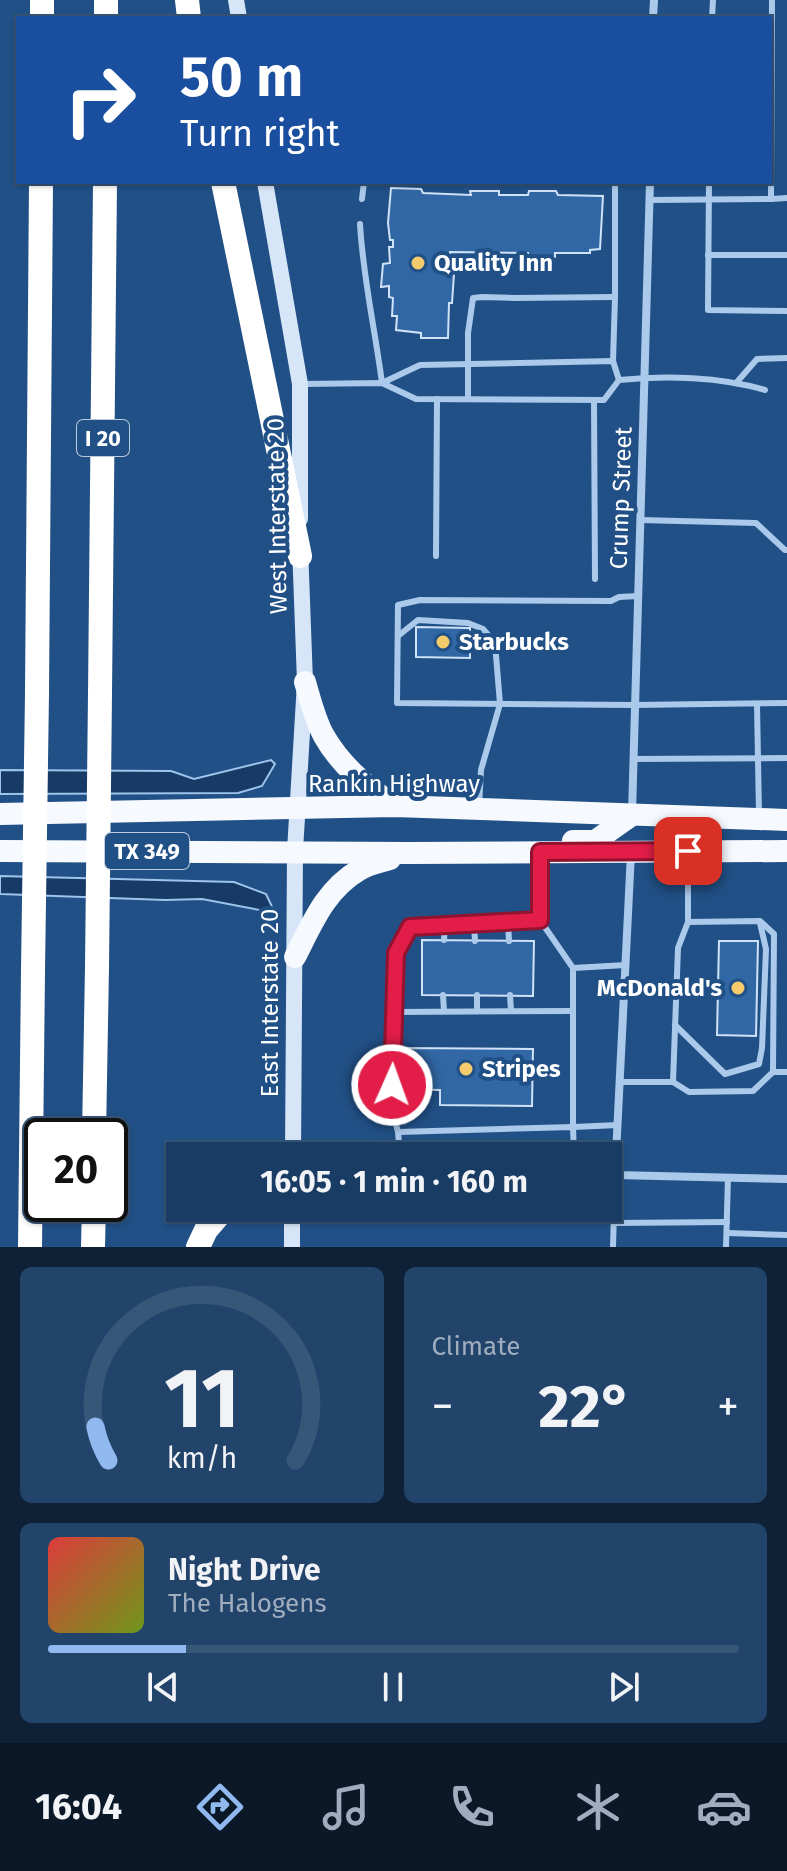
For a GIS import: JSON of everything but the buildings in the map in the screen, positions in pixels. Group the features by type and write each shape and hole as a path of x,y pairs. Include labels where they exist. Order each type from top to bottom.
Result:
{"highway":[{"path":"30,1247 41,184"},
{"name":"I 20","path":"94,1118 105,184"},
{"path":"223,184 300,556"},
{"path":"305,682 322,734 340,760 367,787 395,806"},
{"name":"Rankin Highway","path":"0,814 395,806 787,820"},
{"path":"459,853 487,842 595,841 632,815"},
{"path":"631,852 651,839 778,839 787,833"},
{"name":"TX 349","path":"0,851 295,851"},
{"path":"295,851 787,851"},
{"path":"295,957 324,901 336,886 361,868 411,853"},
{"path":"93,1247 94,1222"},
{"path":"198,1247 213,1222"}],"main road":[{"name":"West Interstate 20","path":"265,184 300,384 300,556 305,682 295,851"},
{"name":"East Interstate 20","path":"293,1142 295,851"},
{"path":"292,1222 292,1247"}],"street":[{"name":"Crump Street","path":"632,815 650,184"},
{"path":"617,1142 631,852"},
{"path":"622,1175 787,1179"}],"lane":[{"path":"362,199 364,184"},
{"path":"615,184 613,361 619,380"},
{"path":"709,184 708,310 787,311"},
{"path":"771,184 771,199"},
{"path":"650,200 787,198"},
{"path":"360,224 367,293 382,383"},
{"path":"708,255 787,255"},
{"path":"468,399 468,333 473,298 615,297"},
{"path":"737,382 757,359 787,358"},
{"path":"300,384 382,383 420,365 613,361"},
{"path":"382,383 416,399 604,400 619,380 645,377 737,382 765,390"},
{"path":"436,556 437,399"},
{"path":"594,400 595,579"},
{"path":"640,520 756,523 787,550"},
{"path":"638,596 619,597 611,601 420,600 398,605 397,703 787,703"},
{"path":"398,637 418,620 468,623 483,629 495,643 500,704 481,770 479,810"},
{"path":"757,704 759,819"},
{"path":"633,759 787,758"},
{"path":"673,1082 678,948 688,922 688,851"},
{"path":"540,852 540,920 573,968 574,1142"},
{"path":"399,1142 392,1110 396,953 410,927 540,920"},
{"path":"688,922 760,921 774,934 773,1072"},
{"path":"675,1025 725,1074 759,1064 766,949 760,921"},
{"path":"508,922 509,941"},
{"path":"474,924 475,941"},
{"path":"444,940 445,926"},
{"path":"573,968 626,965"},
{"path":"443,995 444,1011"},
{"path":"477,995 477,1011"},
{"path":"510,995 511,1011"},
{"path":"394,1012 572,1011"},
{"path":"621,1082 673,1082 689,1092 753,1091 773,1072 787,1072"},
{"path":"398,1132 618,1125"},
{"path":"726,1247 728,1177"},
{"path":"613,1247 614,1223 727,1222"},
{"path":"727,1233 787,1235"},
{"path":"775,1234 775,1245"}],"water":[{"path":"271,760 275,764 262,786 238,793 0,794 0,770 171,771 194,779"},
{"path":"0,876 234,882 266,894 275,913 202,899 0,894"}],"place":[{"name":"Quality Inn","path":"418,263"},
{"name":"Starbucks","path":"443,642"},
{"name":"McDonald's","path":"738,988"},
{"name":"Stripes","path":"466,1069"}],"route":[{"path":"392,1085 396,953 410,927 540,920 540,852 688,851"}]}
